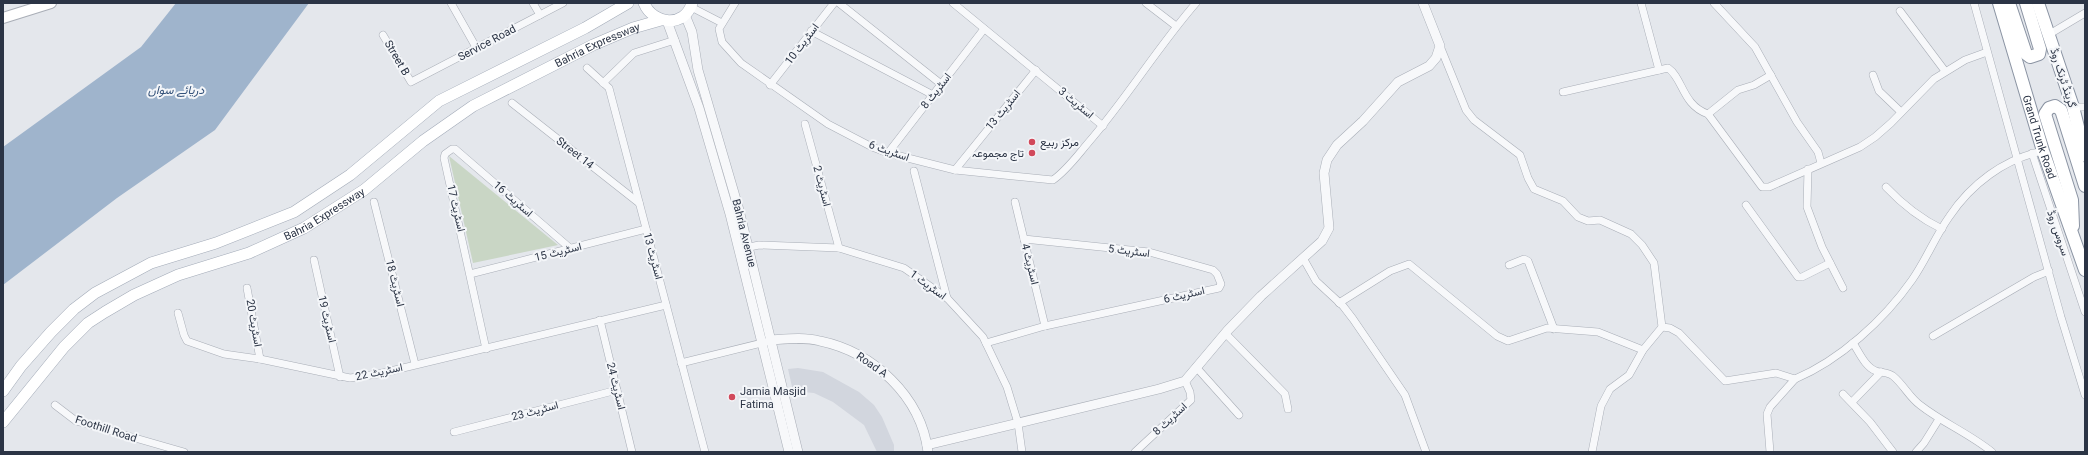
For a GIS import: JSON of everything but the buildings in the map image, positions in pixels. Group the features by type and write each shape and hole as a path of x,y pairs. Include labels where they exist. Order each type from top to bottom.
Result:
{"highway":[{"name":"Grand Trunk Road","path":"1999,3 2037,152 2074,239 2085,270"},
{"path":"2009,3 2026,54 2030,58 2039,54 2040,49 2026,3"},
{"name":"گرینڈ ٹرنک روڈ","path":"2038,3 2048,35 2079,107 2085,155"},
{"path":"2074,239 2072,200 2045,114 2049,108 2055,106 2061,110 2085,186"}],"main road":[{"path":"3,18 51,3"},
{"name":"Bahria Expressway","path":"3,391 21,366 51,332 74,309 95,293 151,263 216,243 294,212 350,175 440,101 585,28 628,3"},
{"path":"644,3 650,13 664,20"},
{"name":"Bahria Expressway","path":"3,422 64,347 88,323 105,312 134,295 178,275 249,253 304,228 364,190 423,141 473,106 593,45 633,28 664,20 676,20 689,9"}],"street":[{"path":"451,3 476,49"},
{"path":"533,3 540,15"},
{"name":"Service Road","path":"411,82 563,3"},
{"name":"اسٹریٹ 10","path":"770,85 834,3"},
{"path":"840,3 941,84"},
{"name":"اسٹریٹ 3","path":"953,3 1103,126 1176,26"},
{"path":"1146,3 1176,26 1196,3"},
{"path":"1422,3 1466,110 1474,120 1520,155 1528,178 1534,189 1563,201 1578,217 1588,220 1600,220 1631,234 1642,245 1654,263 1662,327 1644,350 1629,375 1610,389 1601,406 1592,452"},
{"path":"1641,3 1659,70"},
{"path":"1714,3 1755,47 1797,122 1813,143 1821,164"},
{"path":"1974,3 2085,395"},
{"path":"689,9 722,23 734,5"},
{"name":"Bahria Avenue","path":"689,9 698,70 739,210 744,248"},
{"path":"1900,11 1945,71"},
{"path":"2048,35 2085,13"},
{"name":"Bahria Avenue","path":"664,20 675,40 699,108 744,248 767,342 798,452"},
{"name":"اسٹریٹ 6","path":"722,23 719,29 722,42 741,63 770,85 828,124 888,153 955,170 1053,180 1062,174 1103,126"},
{"name":"اسٹریٹ 8","path":"888,153 984,29"},
{"path":"811,31 933,94"},
{"name":"Street B","path":"383,34 411,82"},
{"path":"603,83 634,53 675,40"},
{"path":"928,448 1018,423 1159,389 1185,381 1225,333 1261,296 1322,241 1329,228 1324,173 1327,160 1330,155 1337,145 1363,121 1398,82 1429,66 1436,58 1440,46"},
{"path":"1563,92 1668,68 1673,72 1682,91 1691,103 1700,111 1708,114 1762,187 1769,187 1860,147 1875,137 1916,96 1945,71 1965,60 1987,52"},
{"name":"اسٹریٹ 13","path":"587,68 609,88 705,452"},
{"name":"اسٹریٹ 13","path":"955,170 1036,70"},
{"path":"1873,75 1879,92 1901,112"},
{"path":"1708,114 1738,90 1754,85 1771,76"},
{"name":"Street 14","path":"512,103 639,203"},
{"name":"اسٹریٹ 2","path":"805,124 839,248"},
{"name":"اسٹریٹ 16","path":"455,149 571,249"},
{"name":"اسٹریٹ 17","path":"455,149 449,151 444,158 470,274"},
{"path":"1770,452 1767,414 1770,407 1796,379 1809,373 1845,350 1895,303 1913,279 1949,216 1988,174 2018,159 2037,152"},
{"name":"سروس روڈ","path":"2037,152 2085,312"},
{"path":"1808,169 1807,207 1830,263 1843,288"},
{"path":"914,171 947,298"},
{"path":"1886,186 1912,212 1942,229"},
{"name":"اسٹریٹ 18","path":"374,202 416,364"},
{"name":"اسٹریٹ 4","path":"1015,202 1045,326"},
{"path":"1746,205 1798,277 1830,263"},
{"name":"اسٹریٹ 15","path":"470,274 646,229"},
{"name":"اسٹریٹ 5","path":"1024,239 1149,252 1213,270 1219,278 1221,284 1219,288"},
{"name":"اسٹریٹ 1","path":"744,248 759,245 839,248 904,268 947,298 983,336 1007,387 1018,423 1022,452"},
{"path":"1303,258 1316,281 1339,303 1366,337 1405,395 1426,452"},
{"path":"1509,266 1524,259 1528,261 1554,329"},
{"name":"اسٹریٹ 19","path":"314,260 340,377"},
{"path":"1339,303 1390,271 1409,264 1497,336 1508,341 1547,328 1598,332 1644,350"},
{"path":"1933,336 2034,277 2049,271"},
{"path":"470,274 486,349"},
{"name":"اسٹریٹ 20","path":"247,288 260,359"},
{"name":"اسٹریٹ 6","path":"986,343 1045,326 1219,288"},
{"name":"اسٹریٹ 22","path":"178,313 187,341 224,354 260,359 350,378 378,374 486,349 600,320 666,306"},
{"name":"اسٹریٹ 24","path":"600,320 632,452"},
{"path":"1662,327 1670,328 1679,333 1725,381 1776,372 1796,379"},
{"path":"1225,333 1285,394 1288,409"},
{"name":"Road A","path":"767,342 795,338 819,340 844,348 868,360 889,376 906,396 919,420 928,448"},
{"path":"681,363 767,342"},
{"name":"Bahria Avenue","path":"767,342 789,452"},
{"path":"1853,343 1868,366 1876,371 1892,375 1900,382 1910,398 1939,419 1980,442 1992,452"},
{"path":"1196,367 1239,415"},
{"path":"1852,402 1881,372"},
{"name":"اسٹریٹ 8","path":"1135,452 1191,400 1190,392 1185,381"},
{"name":"اسٹریٹ 23","path":"454,432 617,390"},
{"path":"1843,394 1852,402 1893,452"},
{"name":"Foothill Road","path":"55,405 76,421 184,452"},
{"path":"1916,452 1939,419"}],"shaded area":[{"path":"798,368 823,372 859,392 874,405 882,417 894,445 894,452 877,452 864,425 833,402 814,393 793,391 788,369"}],"green space":[{"path":"449,156 558,245 473,263"}],"water":[{"name":"دریائے سواں","path":"176,3 309,3 215,130 117,198 3,285 3,147 141,47"}],"place":[{"name":"مرکز ربیع","path":"1032,142"},
{"name":"تاج مجموعہ","path":"1032,153"},
{"name":"Jamia Masjid Fatima","path":"732,397"}]}
